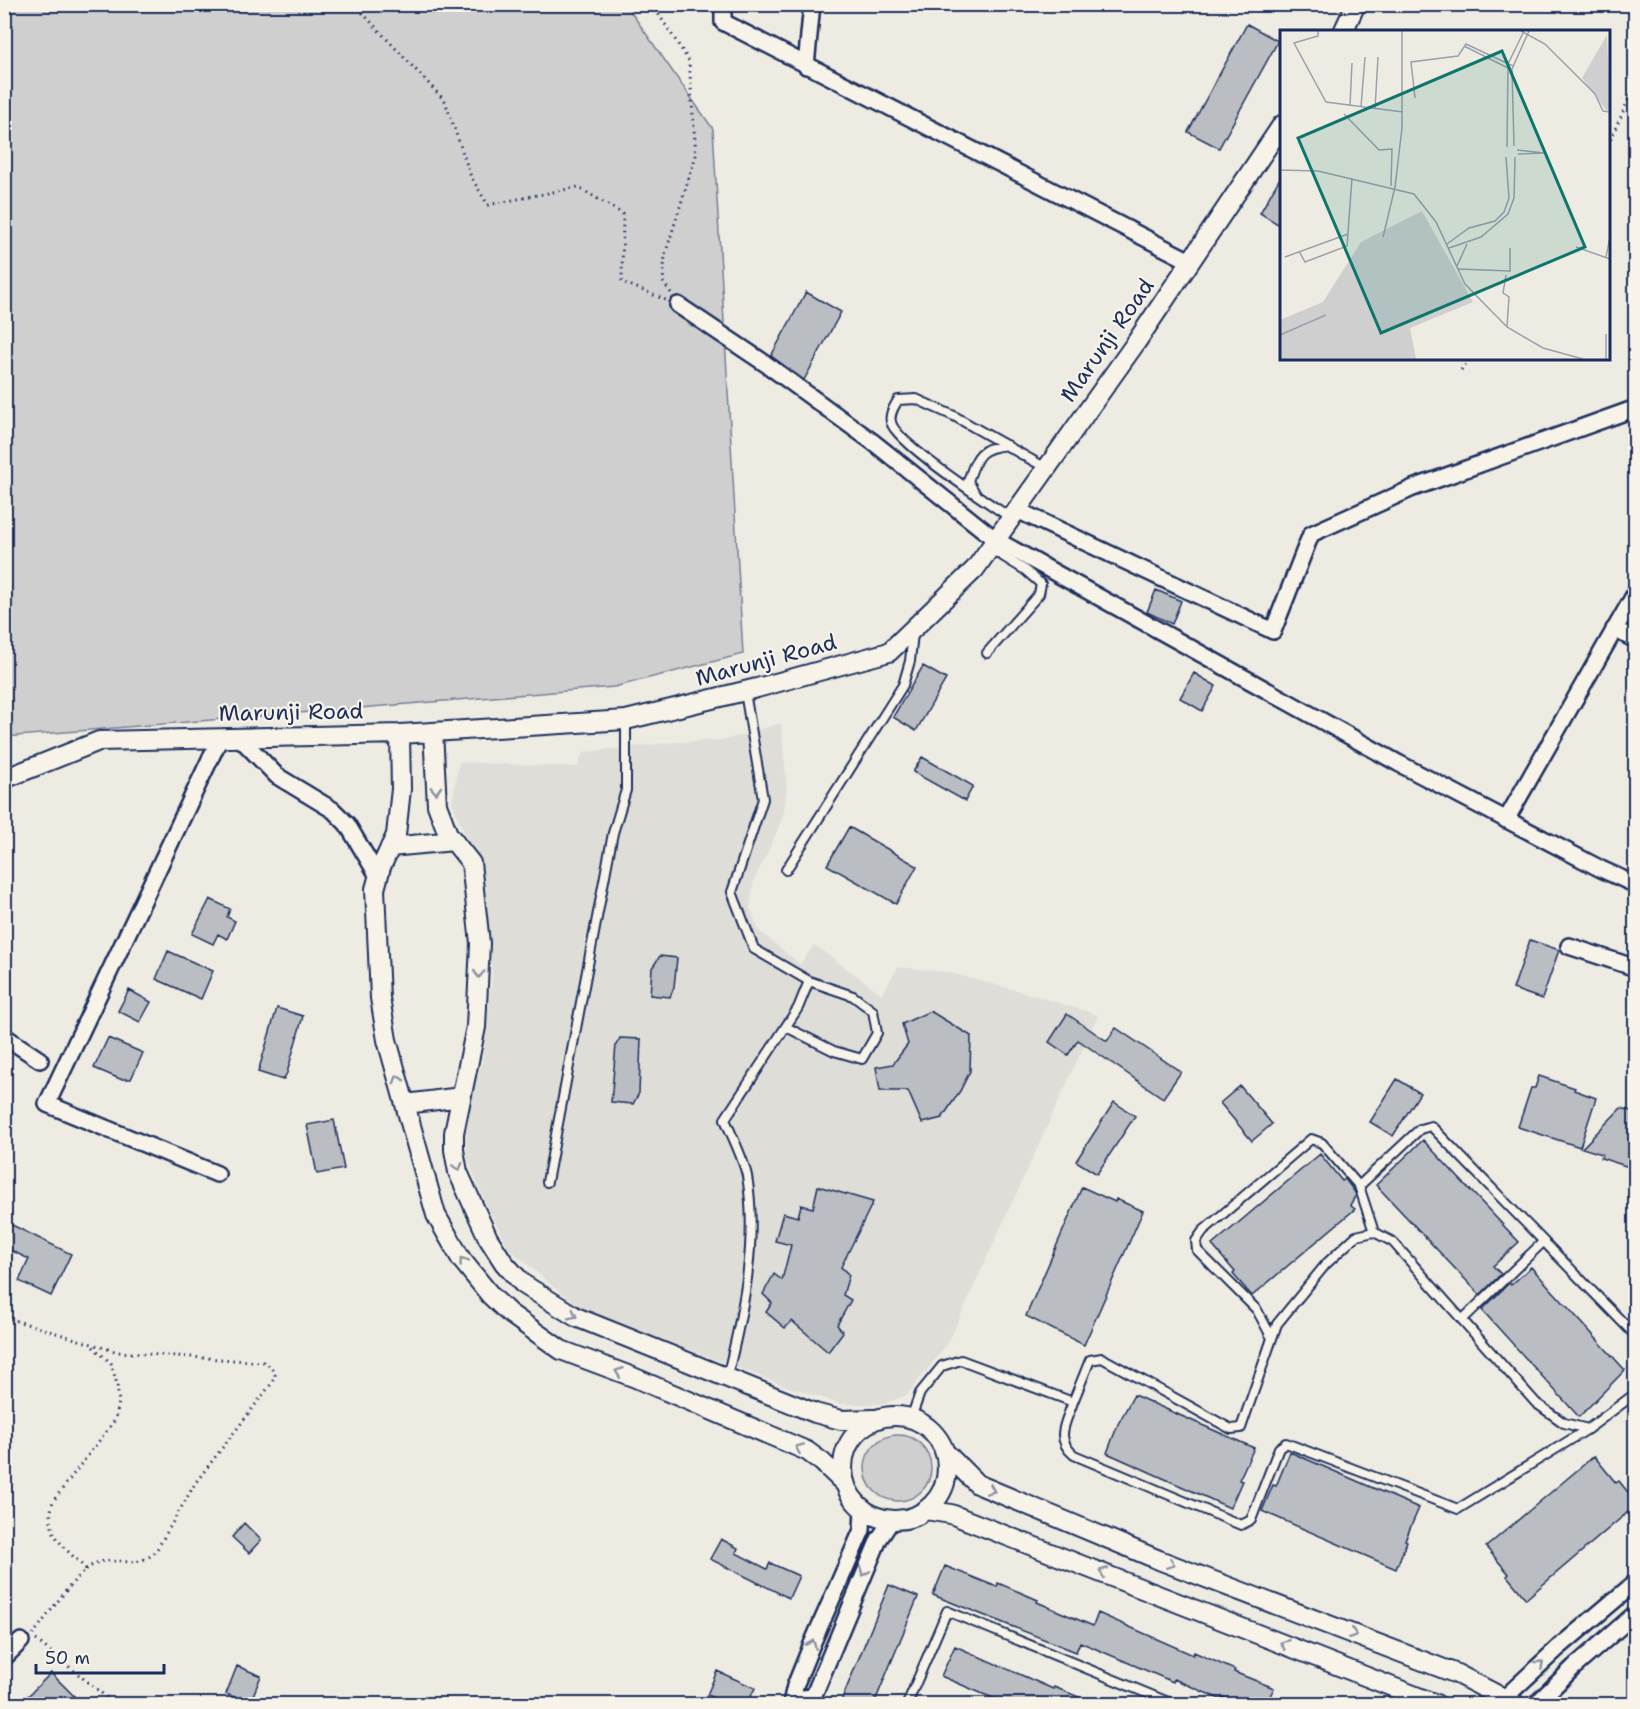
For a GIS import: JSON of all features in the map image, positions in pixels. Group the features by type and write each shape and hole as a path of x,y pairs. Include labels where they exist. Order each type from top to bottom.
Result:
{"street":[{"path":"723,4 723,22 1190,261"},
{"path":"806,66 812,4"},
{"path":"1344,30 1356,4"},
{"name":"Marunji Road","path":"4,779 99,741 400,734 626,720 889,652 975,568 993,544 1135,344 1280,126"},
{"path":"678,305 766,364 864,436 993,544 1398,763 1635,885"},
{"path":"1014,514 1273,631 1311,534 1413,488 1635,408"},
{"path":"1506,820 1635,592"},
{"path":"1614,629 1635,640"},
{"path":"433,732 437,805 448,834 471,863 480,943 476,1027 454,1133 454,1150 458,1172 488,1238 504,1263 523,1284 576,1317 815,1413 841,1420 874,1419 896,1414 918,1420 936,1433 946,1453 977,1484 1159,1560 1457,1674 1506,1702 1635,1582"},
{"path":"400,734 401,789 396,834 378,876 375,889 380,998 387,1040 436,1215 461,1259 491,1296 509,1313 561,1350 633,1377 807,1451 844,1483 854,1501 877,1519 891,1521 908,1519 926,1510 940,1494 947,1474 946,1453"},
{"path":"217,1174 47,1104 220,738"},
{"path":"240,738 277,776 333,810 347,824 378,876"},
{"path":"390,847 454,842"},
{"path":"1569,946 1635,968"},
{"path":"4,1036 40,1060"},
{"path":"406,1104 461,1096"},
{"path":"844,1483 843,1458 848,1444 854,1434 874,1419"},
{"path":"863,1509 862,1530 805,1660 792,1702 817,1701 879,1539 891,1521"},
{"path":"926,1510 951,1514 1007,1535 1436,1704"},
{"path":"1536,1704 1635,1613"},
{"path":"4,1658 21,1641"}],"lane":[{"path":"1014,514 959,484 899,434 891,423 892,411 898,400 916,399 954,416 1046,468"},
{"path":"976,495 968,481 974,464 983,450 993,446 1007,445"},
{"path":"987,653 1039,594 1041,584 993,544"},
{"path":"786,870 903,685 910,661 914,628"},
{"path":"745,691 763,799 732,892 754,949 809,981 853,996 873,1011 877,1033 862,1059 834,1051 786,1027"},
{"path":"547,1182 613,832 626,790 626,720"},
{"path":"727,1377 739,1329 752,1233 746,1174 725,1119 798,1008 809,981"},
{"path":"1359,1186 1420,1130 1431,1126 1635,1336"},
{"path":"1272,1338 1257,1310 1197,1250 1196,1241 1203,1231 1311,1139 1322,1143 1359,1186 1374,1232"},
{"path":"1588,1429 1564,1423 1536,1402 1393,1242 1374,1232 1356,1236 1326,1264 1277,1324 1241,1428 1232,1429 1102,1358 1090,1360 1061,1437 1065,1447 1074,1455 1241,1525 1251,1520 1279,1448 1286,1443 1458,1509 1588,1429 1635,1393"},
{"path":"1462,1320 1543,1242"},
{"path":"911,1418 920,1393 942,1366 961,1360 1073,1402"},
{"path":"907,1704 947,1611 1173,1704"}],"path":[{"path":"354,4 446,101 471,177 488,205 578,187 623,214 622,282 678,305"},
{"path":"652,4 689,61 696,155 665,255 663,282 678,305"},
{"path":"1610,140 1635,83"},
{"path":"1461,370 1469,360"},
{"path":"4,1317 118,1352 263,1362 271,1367 275,1375 272,1383 196,1482 150,1558 141,1562 92,1564 76,1579 31,1637 115,1704"},
{"path":"86,1570 54,1536 49,1517 53,1502 115,1420 119,1402 111,1363 90,1343"}],"shaded area":[{"path":"5,5 626,5 713,129 743,654 614,687 5,737"},
{"path":"781,723 787,789 783,815 754,880 750,907 759,931 800,964 814,945 882,994 898,967 947,972 1098,1015 948,1343 907,1395 884,1404 840,1404 783,1385 585,1310 555,1288 509,1248 487,1207 467,1157 464,1110 482,1064 492,976 485,886 452,802 459,762 577,767 584,752 678,742 725,740"},
{"path":"898,1435 911,1437 926,1450 931,1468 929,1481 916,1496 898,1501 885,1499 870,1486 865,1468 867,1455 880,1440"}],"building":[{"path":"1247,24 1278,41 1219,148 1188,132"},
{"path":"1280,178 1280,225 1260,213"},
{"path":"806,292 841,312 804,380 771,356"},
{"path":"1156,590 1181,601 1172,624 1147,612"},
{"path":"923,666 946,679 916,731 893,717"},
{"path":"1194,673 1216,686 1202,711 1180,698"},
{"path":"922,757 973,786 965,801 913,772"},
{"path":"849,827 917,866 896,904 827,865"},
{"path":"210,899 230,909 227,917 235,921 227,939 218,934 213,944 192,934"},
{"path":"1530,940 1559,950 1542,999 1513,989"},
{"path":"168,951 213,971 201,999 156,979"},
{"path":"660,956 677,958 674,987 670,997 650,995 652,968"},
{"path":"129,990 151,1002 140,1022 118,1011"},
{"path":"277,1008 303,1016 283,1080 258,1072"},
{"path":"930,1011 971,1036 970,1071 942,1118 922,1123 908,1091 880,1091 876,1067 893,1064 908,1044 902,1024"},
{"path":"1067,1014 1107,1041 1116,1028 1181,1072 1163,1098 1078,1040 1068,1055 1049,1042"},
{"path":"108,1038 143,1053 131,1079 120,1079 94,1068"},
{"path":"620,1038 641,1039 639,1093 633,1104 611,1102 616,1045"},
{"path":"1539,1076 1596,1098 1580,1147 1518,1127 1531,1088 1535,1088"},
{"path":"1397,1079 1420,1093 1393,1136 1370,1122"},
{"path":"1240,1086 1272,1124 1252,1141 1220,1103"},
{"path":"1114,1102 1135,1116 1097,1174 1076,1161"},
{"path":"1621,1108 1635,1112 1635,1144 1629,1167 1601,1158 1602,1154 1582,1148"},
{"path":"334,1120 344,1169 317,1174 307,1125"},
{"path":"1423,1140 1519,1242 1493,1266 1501,1274 1480,1295 1376,1185"},
{"path":"1320,1154 1342,1181 1345,1179 1354,1191 1356,1195 1350,1205 1355,1209 1252,1296 1212,1245"},
{"path":"818,1186 873,1202 841,1267 849,1275 843,1295 851,1300 837,1325 843,1332 828,1352 792,1321 785,1328 766,1312 772,1303 763,1294 774,1274 782,1280 791,1245 775,1241 783,1213 798,1217 801,1205 813,1208"},
{"path":"1082,1187 1115,1202 1116,1199 1143,1211 1084,1345 1026,1316"},
{"path":"4,1221 71,1254 51,1296 19,1281 29,1259 4,1247"},
{"path":"1531,1267 1625,1370 1579,1417 1482,1310 1509,1283 1511,1285"},
{"path":"1134,1395 1254,1448 1239,1480 1242,1481 1230,1508 1107,1453 1118,1424"},
{"path":"1290,1452 1419,1508 1405,1540 1407,1541 1396,1569 1262,1511 1273,1485 1276,1486"},
{"path":"1594,1456 1616,1483 1619,1481 1635,1501 1635,1506 1526,1599 1486,1547"},
{"path":"244,1523 261,1540 249,1553 232,1537"},
{"path":"721,1539 738,1548 736,1553 767,1569 770,1563 799,1576 789,1598 710,1559"},
{"path":"945,1566 997,1587 998,1583 1093,1626 1098,1613 1274,1688 1266,1704 1240,1704 1223,1697 1222,1700 1174,1679 1173,1682 1080,1642 1076,1652 933,1595"},
{"path":"889,1585 918,1597 874,1704 840,1704"},
{"path":"955,1646 1053,1689 1054,1687 1096,1704 1009,1704 983,1694 941,1676"},
{"path":"237,1666 261,1676 250,1703 226,1694"},
{"path":"717,1671 755,1688 747,1704 729,1704 707,1695"},
{"path":"51,1673 76,1698 70,1704 20,1704"}]}
